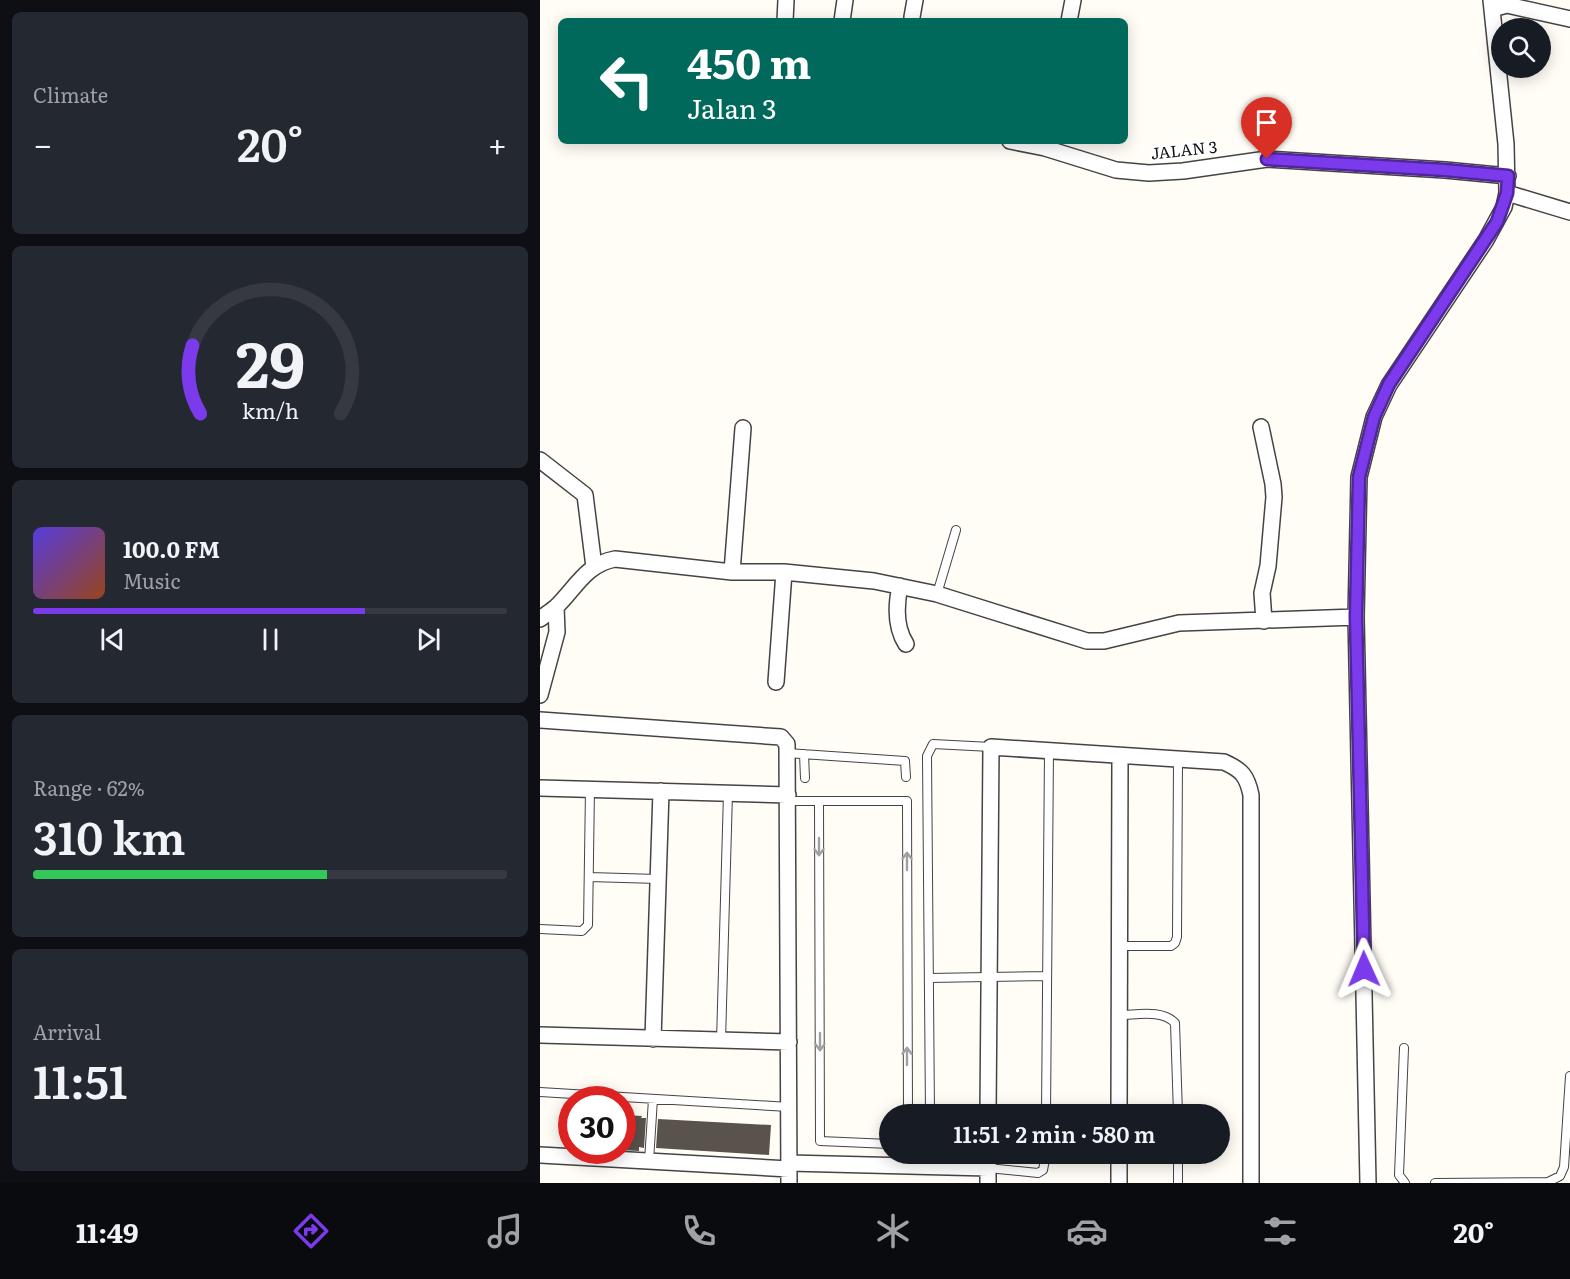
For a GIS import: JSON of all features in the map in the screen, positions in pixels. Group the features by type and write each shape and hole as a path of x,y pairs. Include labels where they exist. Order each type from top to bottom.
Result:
{"street":[{"path":"785,18 786,0"},
{"path":"842,18 845,0"},
{"path":"912,17 915,0"},
{"path":"1069,18 1072,0"},
{"path":"1368,1183 1356,617 1359,477 1374,417 1389,384 1497,222 1507,193 1508,176 1491,5 1507,5 1570,19"},
{"name":"JALAN 3","path":"1045,145 1116,170 1149,173 1183,171 1267,159 1508,176"},
{"path":"1507,193 1570,212"},
{"path":"1261,427 1274,497 1268,566 1262,593 1264,621"},
{"path":"732,572 743,428"},
{"path":"540,460 585,495 594,567"},
{"path":"540,619 556,607 594,567 604,561 615,560 732,572 784,572 874,580 938,594 1087,641 1104,641 1179,623 1356,617"},
{"path":"776,682 784,572"},
{"path":"900,586 897,613 900,634 906,644"},
{"path":"540,695 557,632 556,607"},
{"path":"540,720 781,737 787,744 789,1172"},
{"path":"988,1104 990,747 1224,762 1235,767 1247,779 1251,795 1251,1183"},
{"path":"1119,1104 1120,756"},
{"path":"540,788 728,793 788,798"},
{"path":"653,1039 661,791"},
{"path":"540,1035 789,1042"},
{"path":"540,1155 789,1172 879,1163"},
{"path":"955,1164 988,1168"},
{"path":"1119,1164 1119,1183"}],"lane":[{"path":"938,594 956,530"},
{"path":"930,1104 927,756 933,744 990,747"},
{"path":"1046,1104 1049,751"},
{"path":"787,753 905,761 906,777"},
{"path":"804,754 805,778"},
{"path":"1119,946 1171,946 1177,938 1178,760"},
{"path":"540,929 582,931 588,925 590,789"},
{"path":"721,1041 728,793"},
{"path":"788,798 819,801 907,801 908,1104"},
{"path":"819,801 820,1141 879,1144"},
{"path":"589,877 658,879"},
{"path":"929,978 1047,976"},
{"path":"1119,1015 1162,1014 1170,1017 1175,1023 1178,1104"},
{"path":"1404,1048 1399,1175 1404,1183"},
{"path":"1430,1183 1548,1182 1560,1176 1564,1167 1570,1076"},
{"path":"540,1092 789,1107"},
{"path":"649,1161 653,1099"},
{"path":"988,1168 1038,1173 1043,1170 1044,1164"},
{"path":"1178,1164 1178,1183"}],"building":[{"path":"636,1116 646,1118 644,1148 639,1147 639,1151 636,1151"},
{"path":"658,1119 771,1125 769,1155 656,1148"}],"route":[{"path":"1267,159 1478,172 1508,176 1504,207 1497,222 1389,384 1374,417 1359,477 1356,617 1364,969"}]}
